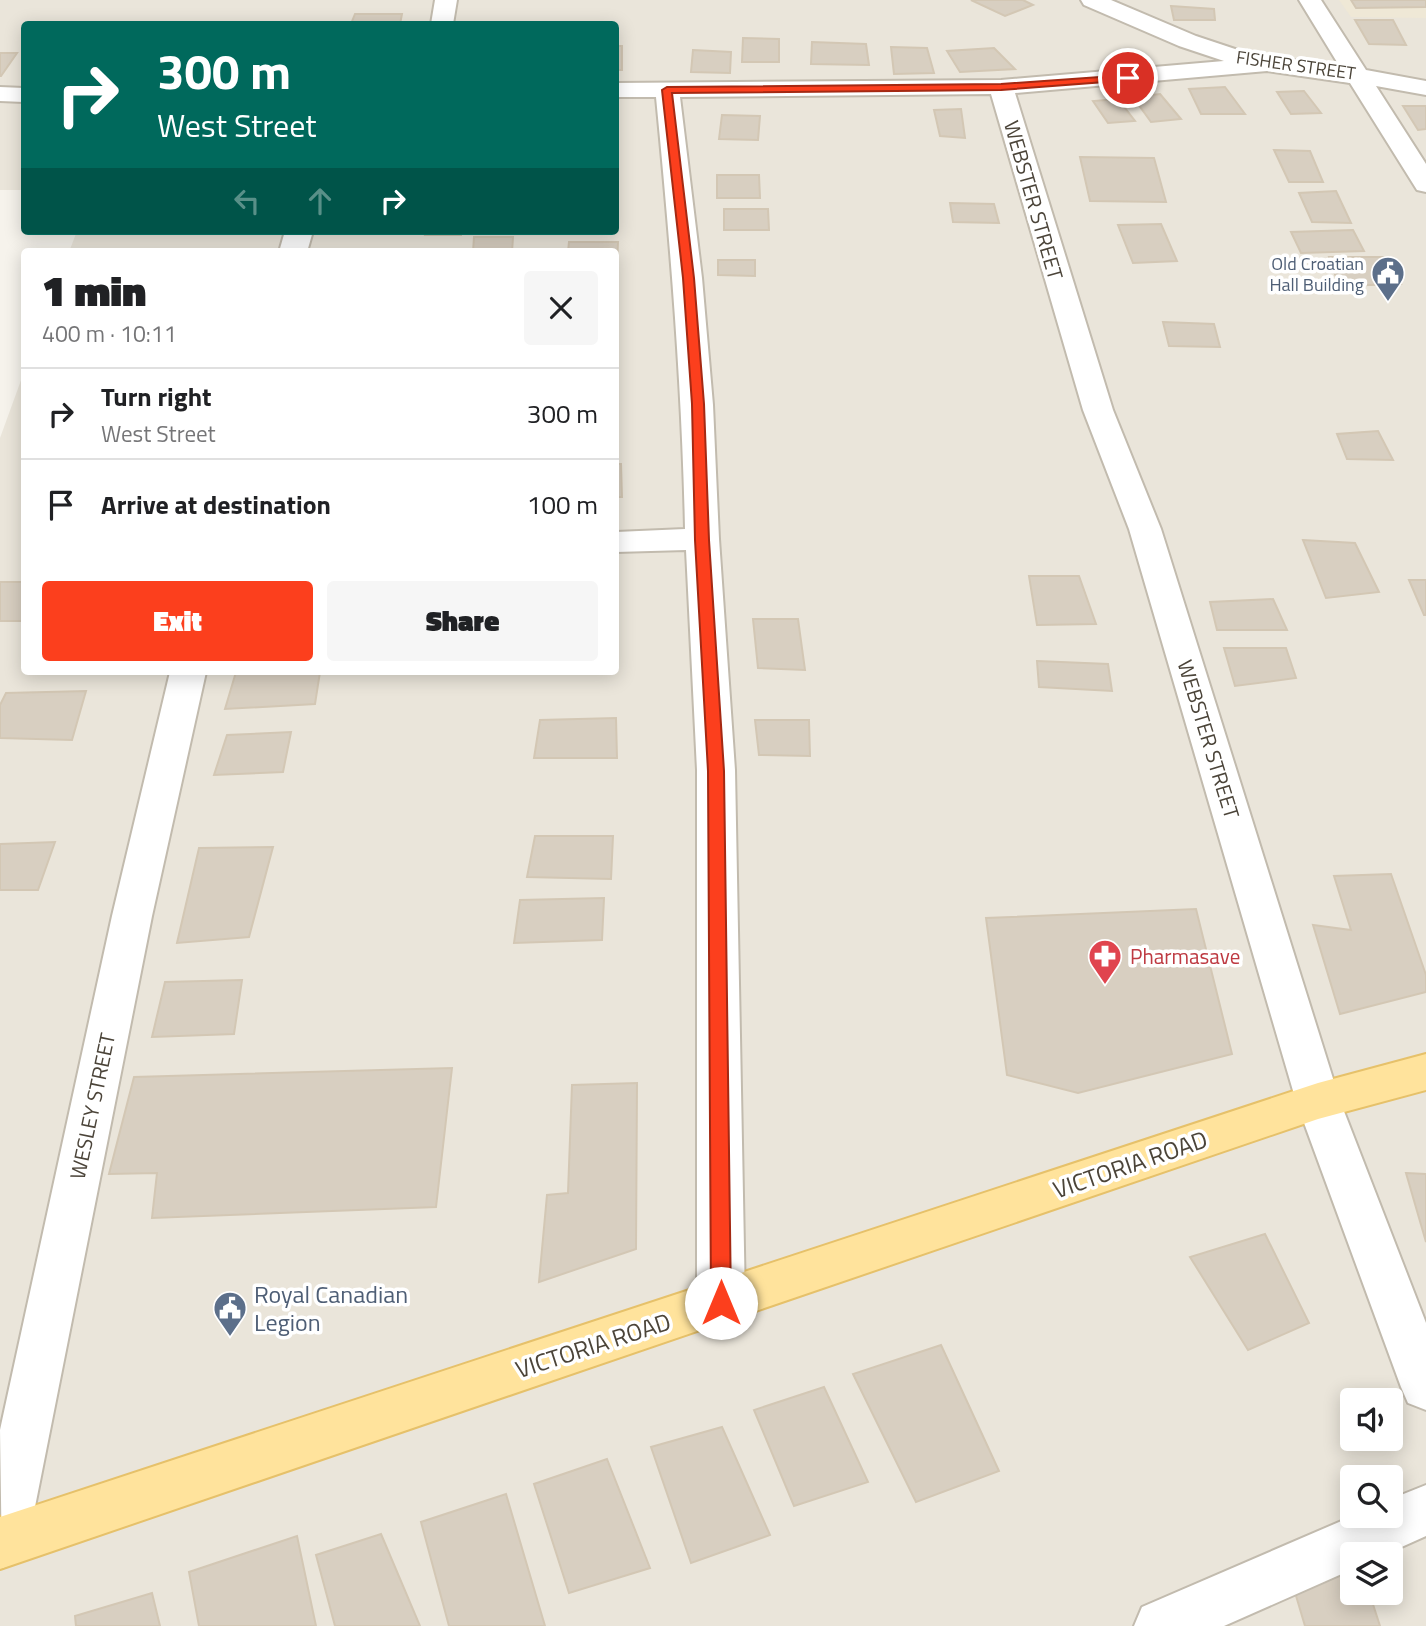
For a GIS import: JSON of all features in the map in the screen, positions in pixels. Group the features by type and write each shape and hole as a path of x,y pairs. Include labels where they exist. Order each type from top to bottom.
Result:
{"main road":[{"name":"VICTORIA ROAD","path":"1,1542 1318,1101 1426,1072"}],"street":[{"path":"442,21 446,0"},
{"name":"FISHER STREET","path":"1092,0 1203,47 1269,64 1359,74 1426,88"},
{"path":"1310,0 1426,184"},
{"path":"619,90 1001,87 1269,64"},
{"name":"WEBSTER STREET","path":"1001,87 1098,410 1145,529 1318,1101 1426,1387"},
{"path":"667,90 688,278 699,431 702,540 716,771 721,1303"},
{"path":"0,94 21,95"},
{"path":"619,542 702,540"},
{"name":"WESLEY STREET","path":"1,1542 129,929 187,675"},
{"path":"1161,1626 1426,1510"}],"shaded area":[{"path":"0,0 1426,0 1426,1626 0,1626 0,438 21,380 21,675 619,675 619,248 71,248 75,235 619,235 619,21 21,21 21,190 0,190"},
{"path":"1339,0 1426,0 1426,18 1351,17"}],"building":[{"path":"971,0 1023,0 1033,5 1005,16"},
{"path":"1351,0 1426,0 1426,7 1356,8"},
{"path":"1171,6 1214,9 1215,20 1174,20"},
{"path":"355,14 402,14 401,21 352,21"},
{"path":"1355,20 1393,20 1406,45 1369,44"},
{"path":"743,38 779,39 779,62 742,62"},
{"path":"812,42 866,44 869,65 811,64"},
{"path":"619,46 622,46 622,70 619,70"},
{"path":"891,47 927,48 934,73 894,74"},
{"path":"994,48 1015,69 960,72 947,51"},
{"path":"693,50 731,52 730,73 691,72"},
{"path":"0,53 17,53 1,76 0,76"},
{"path":"1225,87 1245,114 1201,114 1189,89"},
{"path":"1304,91 1321,113 1291,114 1277,92"},
{"path":"1160,94 1181,119 1151,122 1133,97"},
{"path":"1118,99 1135,121 1108,123 1093,101"},
{"path":"1403,106 1426,106 1426,129 1418,130"},
{"path":"961,109 965,138 940,136 934,110"},
{"path":"722,115 760,116 758,140 719,139"},
{"path":"1274,150 1310,151 1323,182 1289,182"},
{"path":"1080,157 1154,158 1166,202 1090,201"},
{"path":"717,175 759,175 760,198 717,198"},
{"path":"1336,191 1351,223 1312,222 1299,193"},
{"path":"950,203 994,204 999,223 953,222"},
{"path":"724,209 768,209 769,230 724,230"},
{"path":"1161,224 1177,261 1133,263 1118,225"},
{"path":"1353,230 1364,251 1301,253 1291,232"},
{"path":"474,237 513,237 512,248 473,248"},
{"path":"569,242 618,242 618,248 568,248"},
{"path":"1329,257 1389,257 1401,284 1339,286"},
{"path":"718,260 755,260 755,276 718,275"},
{"path":"1163,322 1214,324 1220,347 1169,346"},
{"path":"1378,431 1393,460 1347,459 1337,434"},
{"path":"619,464 621,464 622,497 619,497"},
{"path":"1303,540 1355,543 1379,592 1326,598"},
{"path":"1029,576 1079,576 1096,624 1037,625"},
{"path":"1409,580 1426,580 1426,615 1424,615"},
{"path":"0,582 21,582 21,621 0,621"},
{"path":"1273,599 1287,630 1217,630 1210,602"},
{"path":"753,619 798,619 805,670 758,668"},
{"path":"1224,648 1286,648 1296,678 1235,686"},
{"path":"1037,661 1108,664 1112,691 1039,687"},
{"path":"235,675 320,675 315,704 225,709"},
{"path":"86,691 72,740 0,738 0,705 6,693"},
{"path":"616,718 617,758 534,758 540,720"},
{"path":"755,720 809,720 810,756 759,755"},
{"path":"291,732 283,772 214,775 227,735"},
{"path":"535,836 613,836 611,879 527,877"},
{"path":"55,842 38,890 0,890 0,844"},
{"path":"273,847 249,937 177,943 199,848"},
{"path":"1391,874 1426,975 1426,992 1340,1014 1313,925 1351,930 1334,876"},
{"path":"604,898 602,940 514,943 520,900"},
{"name":"Pharmasave","path":"1196,909 1232,1054 1078,1093 1007,1075 986,918"},
{"path":"242,980 234,1034 152,1037 165,982"},
{"path":"452,1068 436,1207 152,1218 157,1173 109,1174 134,1077"},
{"path":"637,1083 636,1249 539,1282 547,1195 568,1193 572,1085"},
{"path":"1406,1173 1426,1174 1426,1242"},
{"path":"1265,1234 1309,1323 1248,1350 1190,1257"},
{"path":"941,1345 999,1471 916,1502 853,1374"},
{"path":"824,1387 868,1482 794,1506 754,1410"},
{"path":"722,1427 770,1535 691,1563 651,1447"},
{"path":"607,1459 650,1568 569,1593 534,1484"},
{"path":"506,1494 545,1626 449,1626 421,1522"},
{"path":"381,1534 420,1626 335,1626 316,1555"},
{"path":"297,1536 316,1626 199,1626 189,1572"},
{"path":"1340,1576 1340,1605 1373,1605 1380,1626 1305,1626 1294,1589"},
{"path":"152,1593 160,1626 76,1626 75,1616"}],"place":[{"name":"Old Croatian Hall Building","path":"1388,303"},
{"name":"Pharmasave","path":"1105,986"},
{"name":"Royal Canadian Legion","path":"230,1338"}],"route":[{"path":"721,1303 716,771 702,540 698,404 688,278 667,90 1001,87 1128,78"}]}
